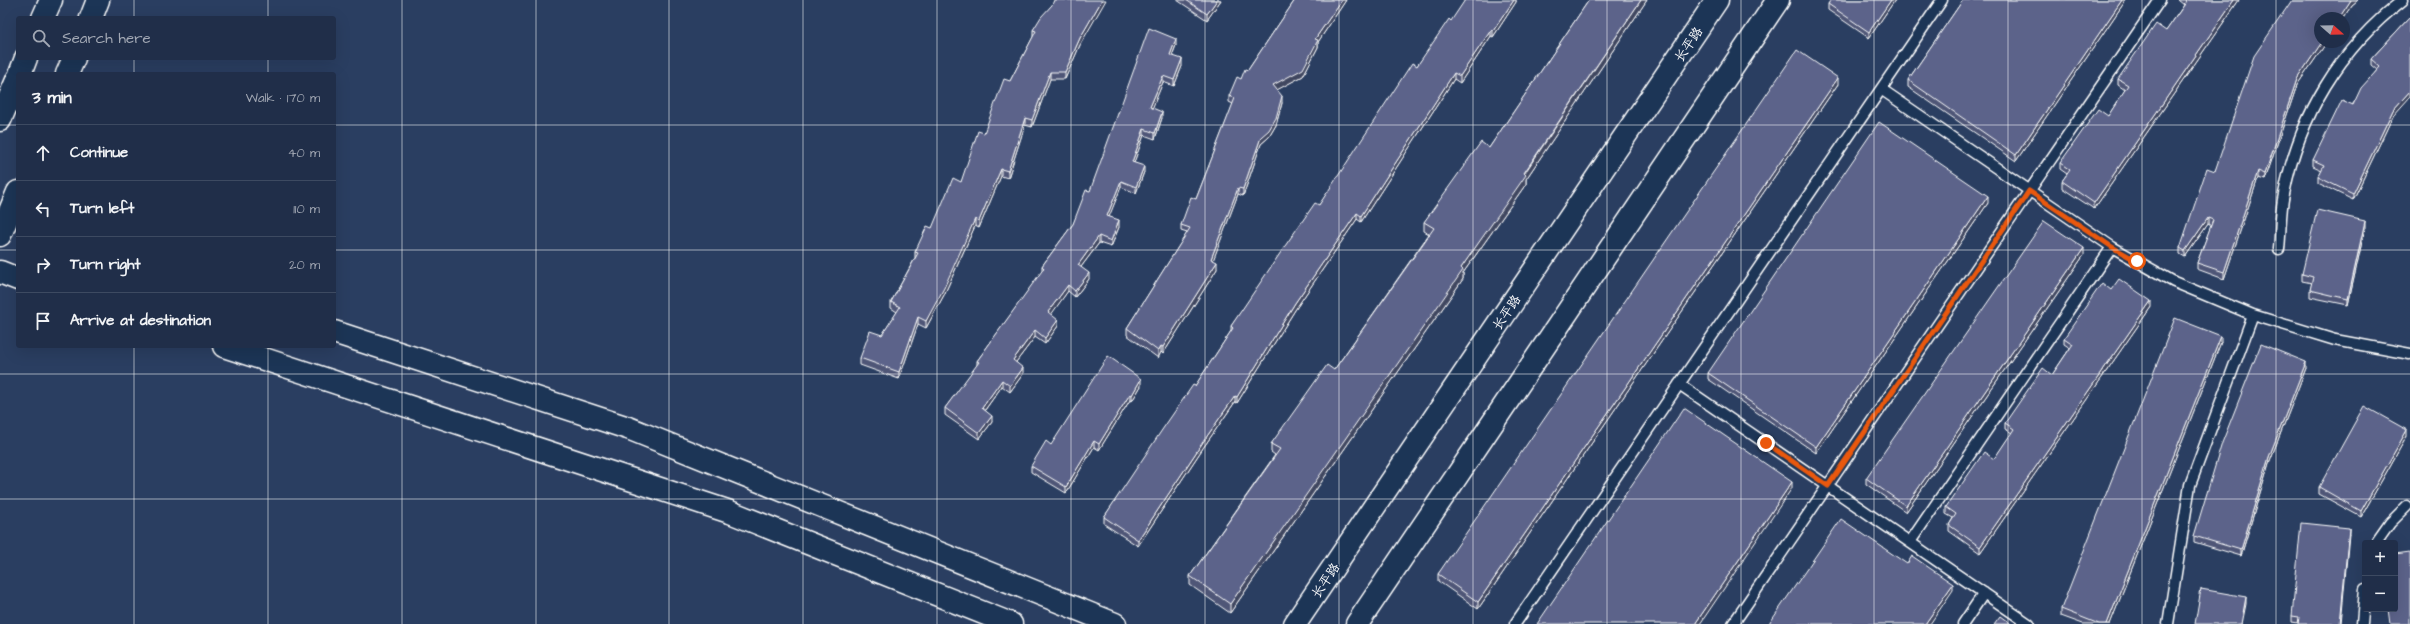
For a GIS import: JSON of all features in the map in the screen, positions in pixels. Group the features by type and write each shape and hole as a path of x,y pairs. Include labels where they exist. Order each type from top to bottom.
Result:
{"street":[{"path":"44,16 51,0"},
{"path":"92,16 98,0"},
{"name":"长平路","path":"1296,624 1717,0"},
{"path":"1357,624 1778,0"},
{"path":"21,72 25,60"},
{"path":"69,72 73,60"},
{"path":"0,120 16,83"},
{"path":"6,228 16,198"},
{"path":"0,272 16,278"},
{"path":"336,333 628,428 1115,624"},
{"path":"230,348 730,512 1010,624"}],"lane":[{"path":"1515,624 1942,0"},
{"path":"1734,624 2160,0"},
{"path":"2279,248 2283,195 2296,144 2318,95 2348,51 2386,13 2403,0"},
{"path":"1881,89 2112,247 2174,282 2253,315 2335,340 2410,354"},
{"path":"1910,542 2112,247"},
{"path":"2168,624 2190,485 2253,315"},
{"path":"1679,384 2029,624"},
{"path":"2378,540 2390,522 2407,506"},
{"path":"1963,624 1984,593"},
{"path":"2362,624 2363,612"}],"building":[{"path":"1054,0 1102,0 1080,38 1065,72 1050,72 1032,120 1025,118 1008,171 1001,169 979,221 975,219 944,288 926,321 918,317 899,372 860,358 870,331 882,335 900,307 891,302 918,253 915,252 927,226 932,228 953,178 961,182 978,131 984,133 1004,79 1010,81 1036,31 1033,30 1041,17 1052,5"},
{"path":"1186,0 1217,0 1207,14"},
{"path":"1295,0 1342,0 1315,39 1318,40 1303,69 1273,85 1282,96 1276,118 1269,130 1261,137 1243,189 1238,188 1211,259 1217,262 1163,347 1161,346 1158,351 1127,328 1190,228 1181,225 1191,197 1196,199 1235,98 1229,96 1237,77 1241,79 1245,69 1248,70"},
{"path":"1465,0 1514,0 1493,31 1491,30 1460,76 1454,73 1361,216 1357,213 1295,303 1237,397 1235,396 1203,442 1138,540 1104,517 1193,385 1195,386 1233,328 1231,326 1285,246 1315,203 1319,205 1412,63 1417,66 1449,19 1451,21"},
{"path":"1589,0 1641,0 1524,173 1526,175 1461,268 1463,270 1230,604 1190,576 1280,449 1271,444 1327,365 1334,370 1434,228 1424,222 1481,142 1489,148"},
{"path":"1831,0 1891,0 1869,32 1828,4"},
{"path":"1963,0 2122,0 2016,155 1908,80"},
{"path":"2186,0 2234,0 2094,203 2062,181 2070,170 2060,163 2098,109 2108,116 2128,85 2118,79 2156,24 2166,31 2187,1"},
{"path":"2292,0 2351,0 2343,12 2314,12 2314,48 2318,48 2297,79 2265,174 2258,171 2224,272 2197,263 2213,220 2208,218 2185,251 2180,248 2207,168 2215,171 2254,56"},
{"path":"2410,17 2410,91 2393,110 2353,194 2318,177 2324,165 2313,160 2342,100 2353,105 2361,88 2380,67 2371,59"},
{"path":"1149,28 1176,39 1170,55 1182,59 1174,80 1163,76 1150,107 1162,112 1155,133 1144,129 1132,162 1144,166 1136,187 1121,181 1107,216 1119,220 1111,241 1099,236 1078,265 1089,273 1075,291 1068,285 1048,312 1058,320 1045,338 1035,330 1013,360 1023,368 1010,386 1002,380 982,408 992,416 979,433 945,408 979,362 977,361 1044,268 1042,266 1073,224 1086,190 1090,191"},
{"path":"1797,50 1838,78 1478,602 1438,574"},
{"path":"1879,122 1988,196 1816,447 1708,373"},
{"path":"2317,210 2365,221 2348,299 2310,290 2313,277 2302,274"},
{"path":"2044,221 2084,248 1906,506 1866,478"},
{"path":"2119,279 2151,301 1980,547 1949,525 1956,514 1946,507 1984,452 1994,459 2014,429 2005,423 2043,368 2052,375 2073,344 2064,338 2102,283 2111,290"},
{"path":"2175,318 2221,336 2107,624 2099,624 2061,609"},
{"path":"2261,344 2306,362 2269,457 2241,550 2194,536 2222,443"},
{"path":"1108,356 1141,379 1099,444 1094,441 1066,487 1031,466 1046,441 1051,445"},
{"path":"2364,406 2407,430 2361,511 2319,487"},
{"path":"1684,408 1792,482 1695,624 1537,624"},
{"path":"1841,519 1907,564 1912,556 1953,584 1925,624 1769,624"},
{"path":"2301,523 2349,528 2340,624 2298,624 2299,617 2292,616"},
{"path":"2410,553 2410,624 2390,624 2388,612 2398,612 2398,555"},
{"path":"2201,589 2246,597 2241,624 2195,624"},
{"path":"2000,616 2011,624 1994,624"}],"route":[{"path":"1766,443 1828,486 2029,191 2112,247 2137,261"}]}
